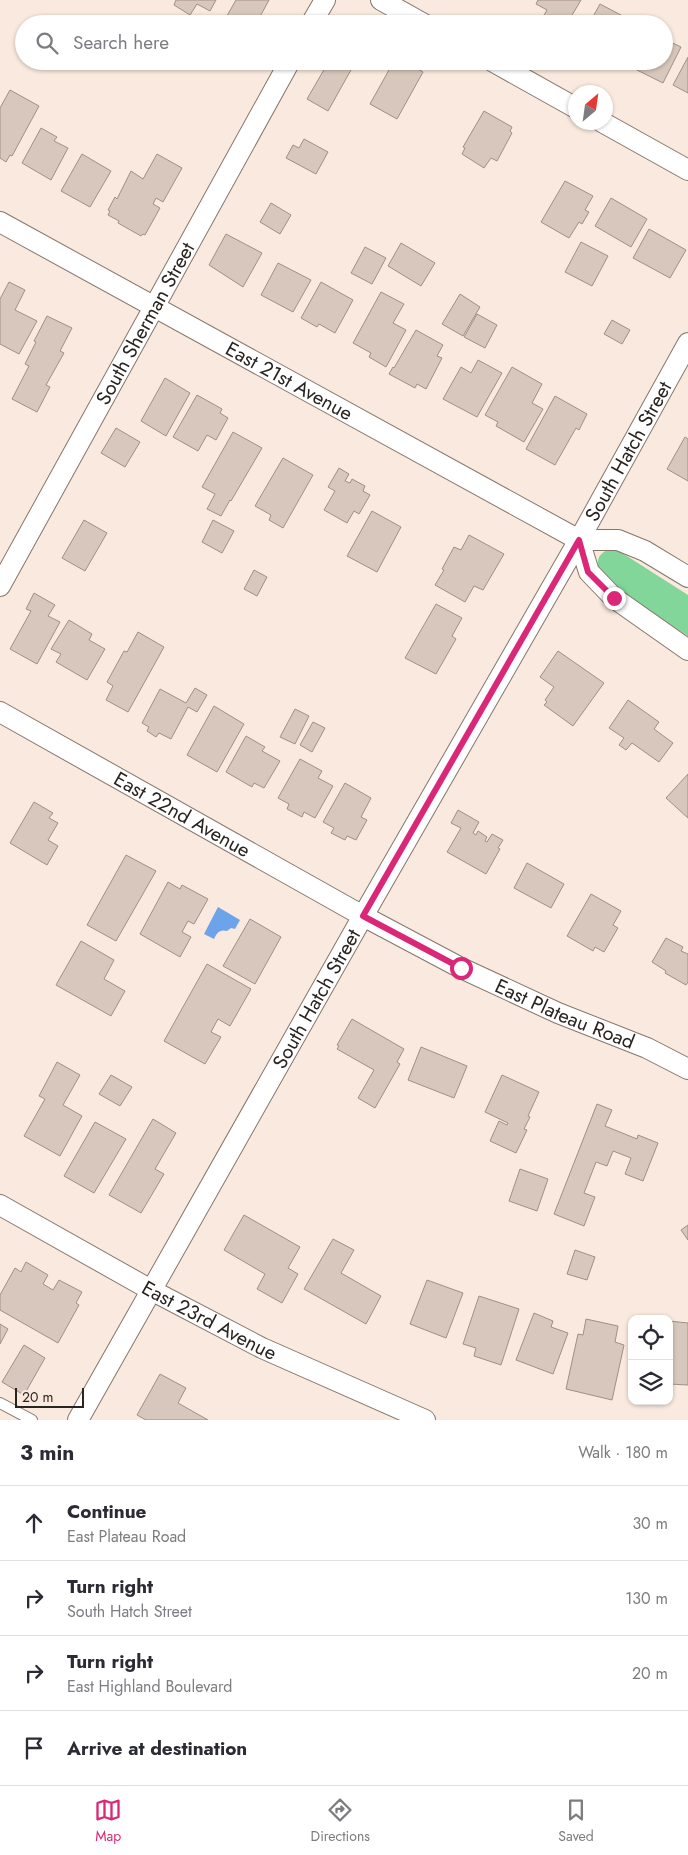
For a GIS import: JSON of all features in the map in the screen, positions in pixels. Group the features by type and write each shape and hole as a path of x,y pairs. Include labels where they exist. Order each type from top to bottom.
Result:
{"street":[{"path":"316,15 325,0"},
{"path":"382,0 408,15"},
{"name":"South Sherman Street","path":"0,586 285,70"},
{"path":"508,70 568,104"},
{"path":"613,128 688,170"},
{"name":"East 21st Avenue","path":"0,222 579,540"},
{"name":"South Hatch Street","path":"78,1420 363,916 579,540 688,343"},
{"path":"688,577 645,551 618,540 579,540 588,572 614,598 688,650"},
{"name":"East 22nd Avenue","path":"0,712 363,916"},
{"name":"East Plateau Road","path":"363,916 461,968 558,1013 647,1048 688,1069"},
{"name":"East 23rd Avenue","path":"0,1205 151,1290 262,1348 425,1420"}],"lane":[{"path":"0,1403 32,1420"}],"green space":[{"path":"611,549 619,551 688,595 688,636 601,579 598,569 599,557"}],"water":[{"path":"218,907 240,920 235,929 231,928 227,931 220,931 214,939 204,934"}],"building":[{"path":"176,0 216,0 210,11 197,4 190,15 174,5"},
{"path":"236,0 269,0 261,15 227,15"},
{"path":"538,0 581,0 572,15 544,15 547,10 536,4"},
{"path":"600,4 621,15 594,15"},
{"path":"673,43 681,47 673,63"},
{"path":"688,57 688,93 673,85"},
{"path":"324,70 351,70 328,111 307,99"},
{"path":"389,70 419,70 423,72 397,119 370,104"},
{"path":"637,70 670,70 663,83"},
{"path":"10,90 39,106 12,156 10,155 6,162 0,158 0,108"},
{"path":"484,111 512,127 510,131 512,133 497,161 491,158 484,168 462,154 465,148 463,147"},
{"path":"41,128 57,137 54,141 68,148 51,180 22,163"},
{"path":"304,139 328,152 316,174 286,158 293,145 299,148"},
{"path":"82,154 111,171 90,207 61,191"},
{"path":"157,154 182,168 163,202 156,198 153,204 160,208 145,235 141,236 118,223 119,221 108,215 110,211 108,210 115,197 117,199 131,171 143,179"},
{"path":"565,181 593,196 585,210 589,212 582,224 579,222 569,238 541,222"},
{"path":"611,198 647,219 631,247 595,226"},
{"path":"271,203 291,215 280,234 260,222"},
{"path":"649,229 686,250 670,278 633,258"},
{"path":"226,234 262,253 243,287 209,265"},
{"path":"581,242 608,256 592,286 565,272"},
{"path":"401,243 435,263 421,286 388,266"},
{"path":"365,247 386,258 372,284 351,273"},
{"path":"278,263 311,280 293,312 261,295"},
{"path":"9,282 25,290 15,310 37,321 19,354 0,344 0,299"},
{"path":"321,282 353,300 335,333 319,324 317,327 301,318"},
{"path":"381,292 404,304 393,323 406,330 386,367 369,357 371,353 353,343"},
{"path":"460,294 480,307 463,336 442,324"},
{"path":"477,314 497,325 485,348 464,337"},
{"path":"47,316 72,328 60,351 64,353 46,385 50,387 37,412 12,399 29,366 25,364"},
{"path":"612,320 630,330 622,344 604,334"},
{"path":"416,330 443,345 437,356 442,358 426,389 417,384 415,388 389,374"},
{"path":"478,360 502,373 477,417 443,399 461,367 471,373"},
{"path":"512,367 542,384 532,403 543,409 524,442 496,426 498,422 485,415"},
{"path":"165,378 190,393 166,436 141,421"},
{"path":"197,395 222,409 220,413 228,418 216,440 207,435 198,451 173,437"},
{"path":"555,396 587,414 579,430 576,428 555,465 526,449"},
{"path":"116,428 140,442 125,467 101,453"},
{"path":"233,432 262,448 221,516 207,509 215,494 202,487"},
{"path":"685,437 688,439 688,481 667,469"},
{"path":"283,458 313,475 283,528 269,520 271,515 255,506"},
{"path":"339,468 349,474 345,481 350,483 352,479 365,486 363,491 370,495 359,514 354,511 347,523 324,510 335,491 328,487"},
{"path":"372,511 401,527 377,572 347,556"},
{"path":"84,520 107,533 85,571 62,558"},
{"path":"213,520 234,531 222,553 202,542"},
{"path":"469,535 504,554 483,590 474,586 465,602 435,585 454,547 461,550"},
{"path":"254,570 267,577 257,596 244,589"},
{"path":"34,593 55,605 48,616 60,622 37,664 10,649 31,611 26,609"},
{"path":"436,604 462,618 452,636 456,639 436,674 405,658"},
{"path":"69,620 92,634 89,640 105,649 87,680 56,662 61,654 51,649"},
{"path":"138,632 164,647 128,712 106,700 113,686 107,682 124,651 127,652"},
{"path":"558,651 604,683 573,726 544,705 547,702 545,700 554,687 540,677"},
{"path":"195,688 207,695 197,712 188,707 171,739 159,733 156,737 147,731 149,727 142,723 160,689 186,703"},
{"path":"628,700 659,722 654,729 673,743 659,762 632,743 626,750 619,745 624,738 609,728"},
{"path":"214,706 244,724 217,772 187,755"},
{"path":"295,709 309,716 295,744 280,737"},
{"path":"313,722 325,728 312,752 300,745"},
{"path":"246,736 265,747 262,751 280,761 264,788 254,783 252,787 226,772"},
{"path":"300,759 322,771 318,778 333,786 315,818 304,812 302,817 287,809 289,804 278,798"},
{"path":"688,774 688,818 666,798"},
{"path":"345,783 371,798 361,817 367,820 356,840 347,836 345,840 331,833 334,828 323,822"},
{"path":"34,802 53,813 49,818 58,823 48,840 58,846 47,865 10,843"},
{"path":"458,810 479,822 473,833 476,835 478,831 487,837 485,841 487,842 492,834 503,840 486,874 447,852 461,828 451,823"},
{"path":"126,855 156,871 116,941 87,925"},
{"path":"527,863 564,884 551,908 514,888"},
{"path":"168,882 180,889 182,885 208,899 194,924 188,921 182,932 191,937 180,957 140,934"},
{"path":"591,894 621,911 613,925 618,928 604,952 595,947 593,951 567,936"},
{"path":"250,919 281,937 255,984 223,966"},
{"path":"666,938 683,947 681,951 688,954 688,982 686,985 665,973 666,971 652,962"},
{"path":"81,941 114,960 104,979 125,991 111,1016 56,985"},
{"path":"207,964 251,989 230,1026 218,1019 211,1032 221,1037 205,1064 164,1041"},
{"path":"352,1019 404,1049 397,1062 400,1064 375,1108 358,1098 374,1070 337,1049 339,1046 337,1045"},
{"path":"421,1047 467,1066 454,1098 408,1080"},
{"path":"57,1062 80,1075 63,1105 82,1116 60,1156 24,1136 45,1099 39,1096"},
{"path":"111,1075 132,1087 120,1106 99,1094"},
{"path":"502,1075 539,1092 528,1116 530,1117 524,1129 527,1130 516,1153 490,1141 499,1121 507,1125 508,1123 485,1112"},
{"path":"597,1104 612,1110 605,1126 637,1139 638,1135 658,1143 643,1181 625,1174 631,1158 613,1151 607,1166 596,1162 584,1193 595,1197 584,1226 554,1214"},
{"path":"153,1119 176,1133 155,1169 164,1174 141,1213 109,1195"},
{"path":"95,1122 126,1139 94,1193 64,1176"},
{"path":"520,1169 548,1179 537,1211 509,1201"},
{"path":"244,1215 300,1247 288,1268 298,1274 282,1303 257,1289 265,1274 224,1250"},
{"path":"688,1225 688,1240 681,1230"},
{"path":"333,1239 354,1250 341,1273 381,1296 366,1324 304,1289"},
{"path":"575,1250 595,1257 587,1280 567,1274"},
{"path":"26,1262 48,1275 43,1284 53,1290 59,1280 82,1292 76,1303 79,1305 58,1343 0,1310 0,1295 15,1268 21,1272"},
{"path":"427,1280 463,1293 446,1338 410,1324"},
{"path":"479,1296 519,1309 501,1365 474,1356 476,1348 463,1344"},
{"path":"534,1313 553,1321 551,1327 568,1333 553,1374 516,1360"},
{"path":"586,1319 618,1326 615,1342 624,1345 612,1400 566,1389 578,1334 583,1335"},
{"path":"673,1321 688,1323 688,1385 673,1384"},
{"path":"0,1324 8,1329 0,1344"},
{"path":"24,1345 45,1358 24,1395 2,1382"},
{"path":"160,1374 186,1388 178,1403 208,1420 146,1420 137,1415"}],"route":[{"path":"461,968 363,916 579,540 588,572 614,598"}]}
